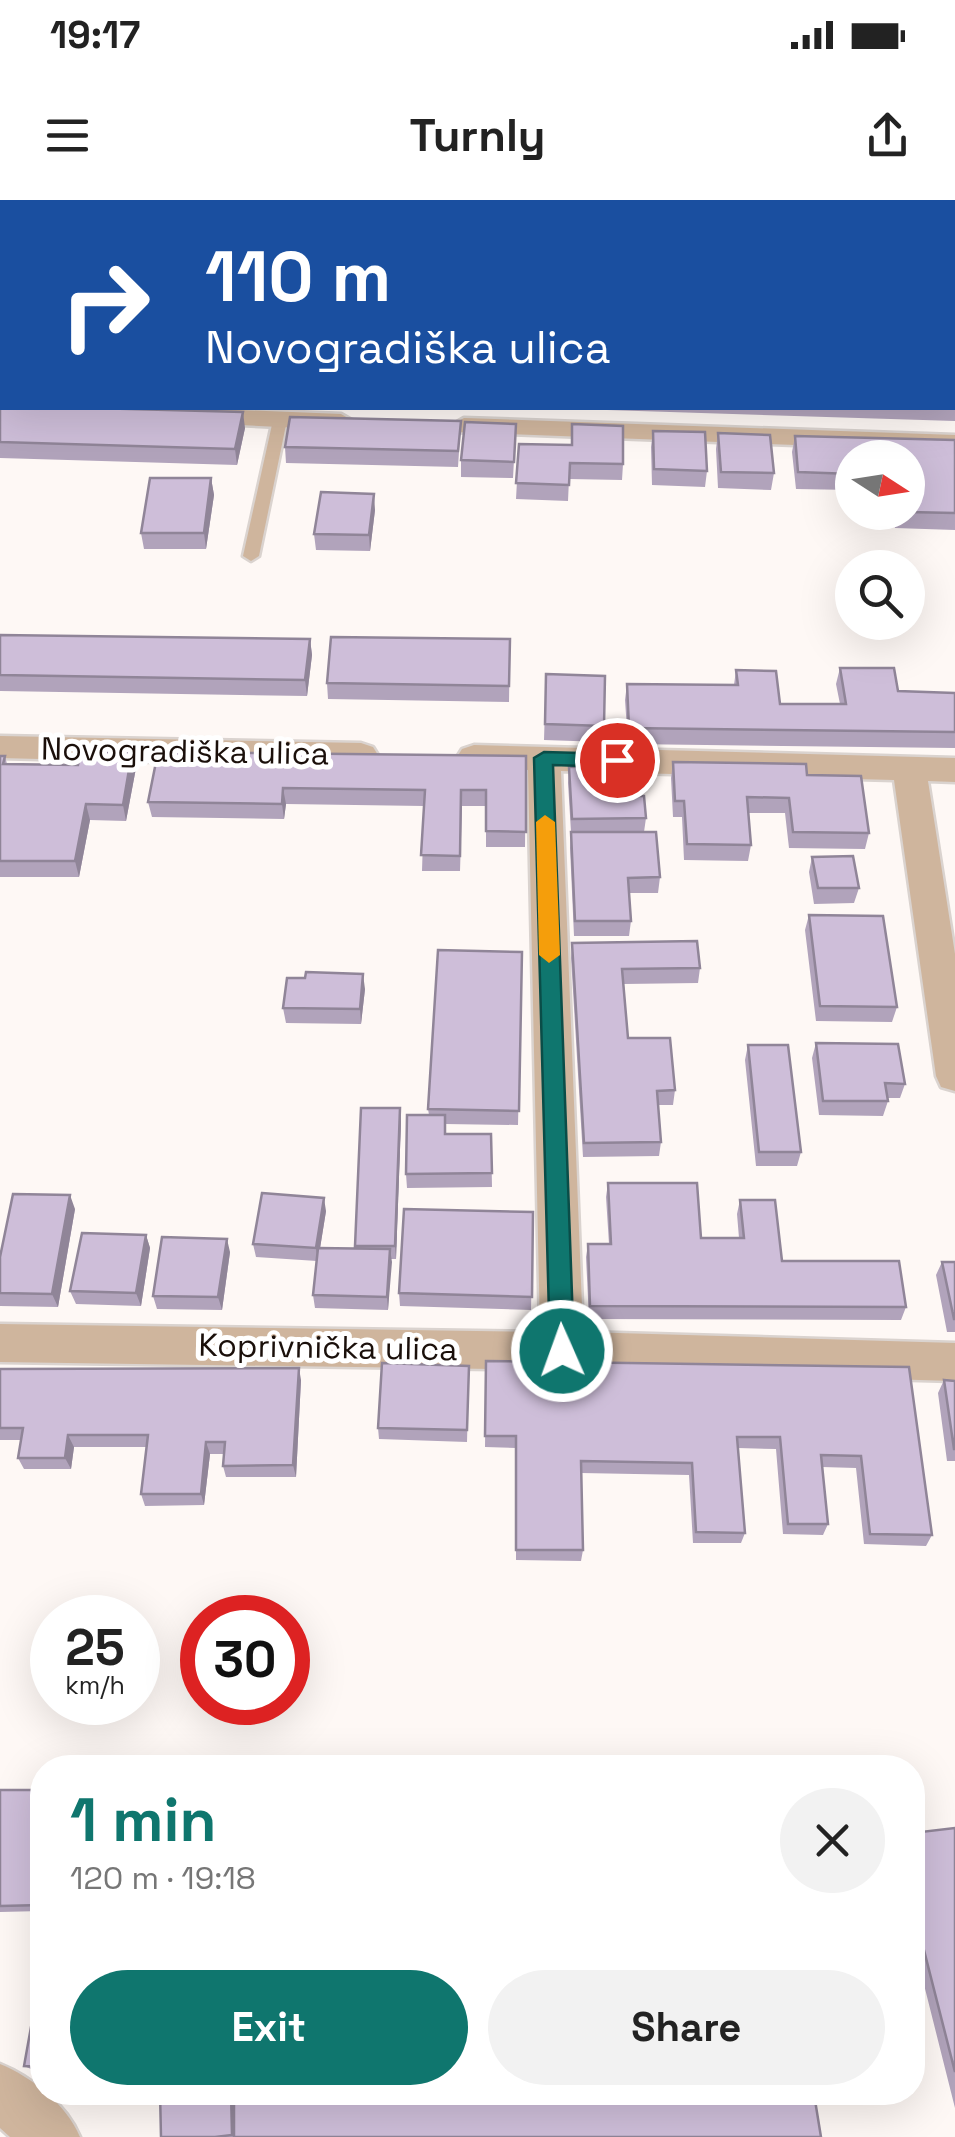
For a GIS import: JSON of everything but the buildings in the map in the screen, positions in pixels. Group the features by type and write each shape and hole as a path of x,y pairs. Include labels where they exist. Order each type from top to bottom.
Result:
{"street":[{"path":"168,416 372,423"},
{"path":"428,424 955,442"},
{"name":"Novogradiška ulica","path":"0,747 388,755"},
{"path":"446,756 955,770"},
{"path":"544,758 562,1351"},
{"path":"909,769 955,1076"},
{"name":"Koprivnička ulica","path":"0,1343 562,1351 955,1362"},
{"path":"0,2091 52,2137"}],"lane":[{"path":"250,556 280,420"}],"slow traffic":[{"path":"545,822 549,955"}],"route":[{"path":"562,1351 544,758 617,760"}]}
